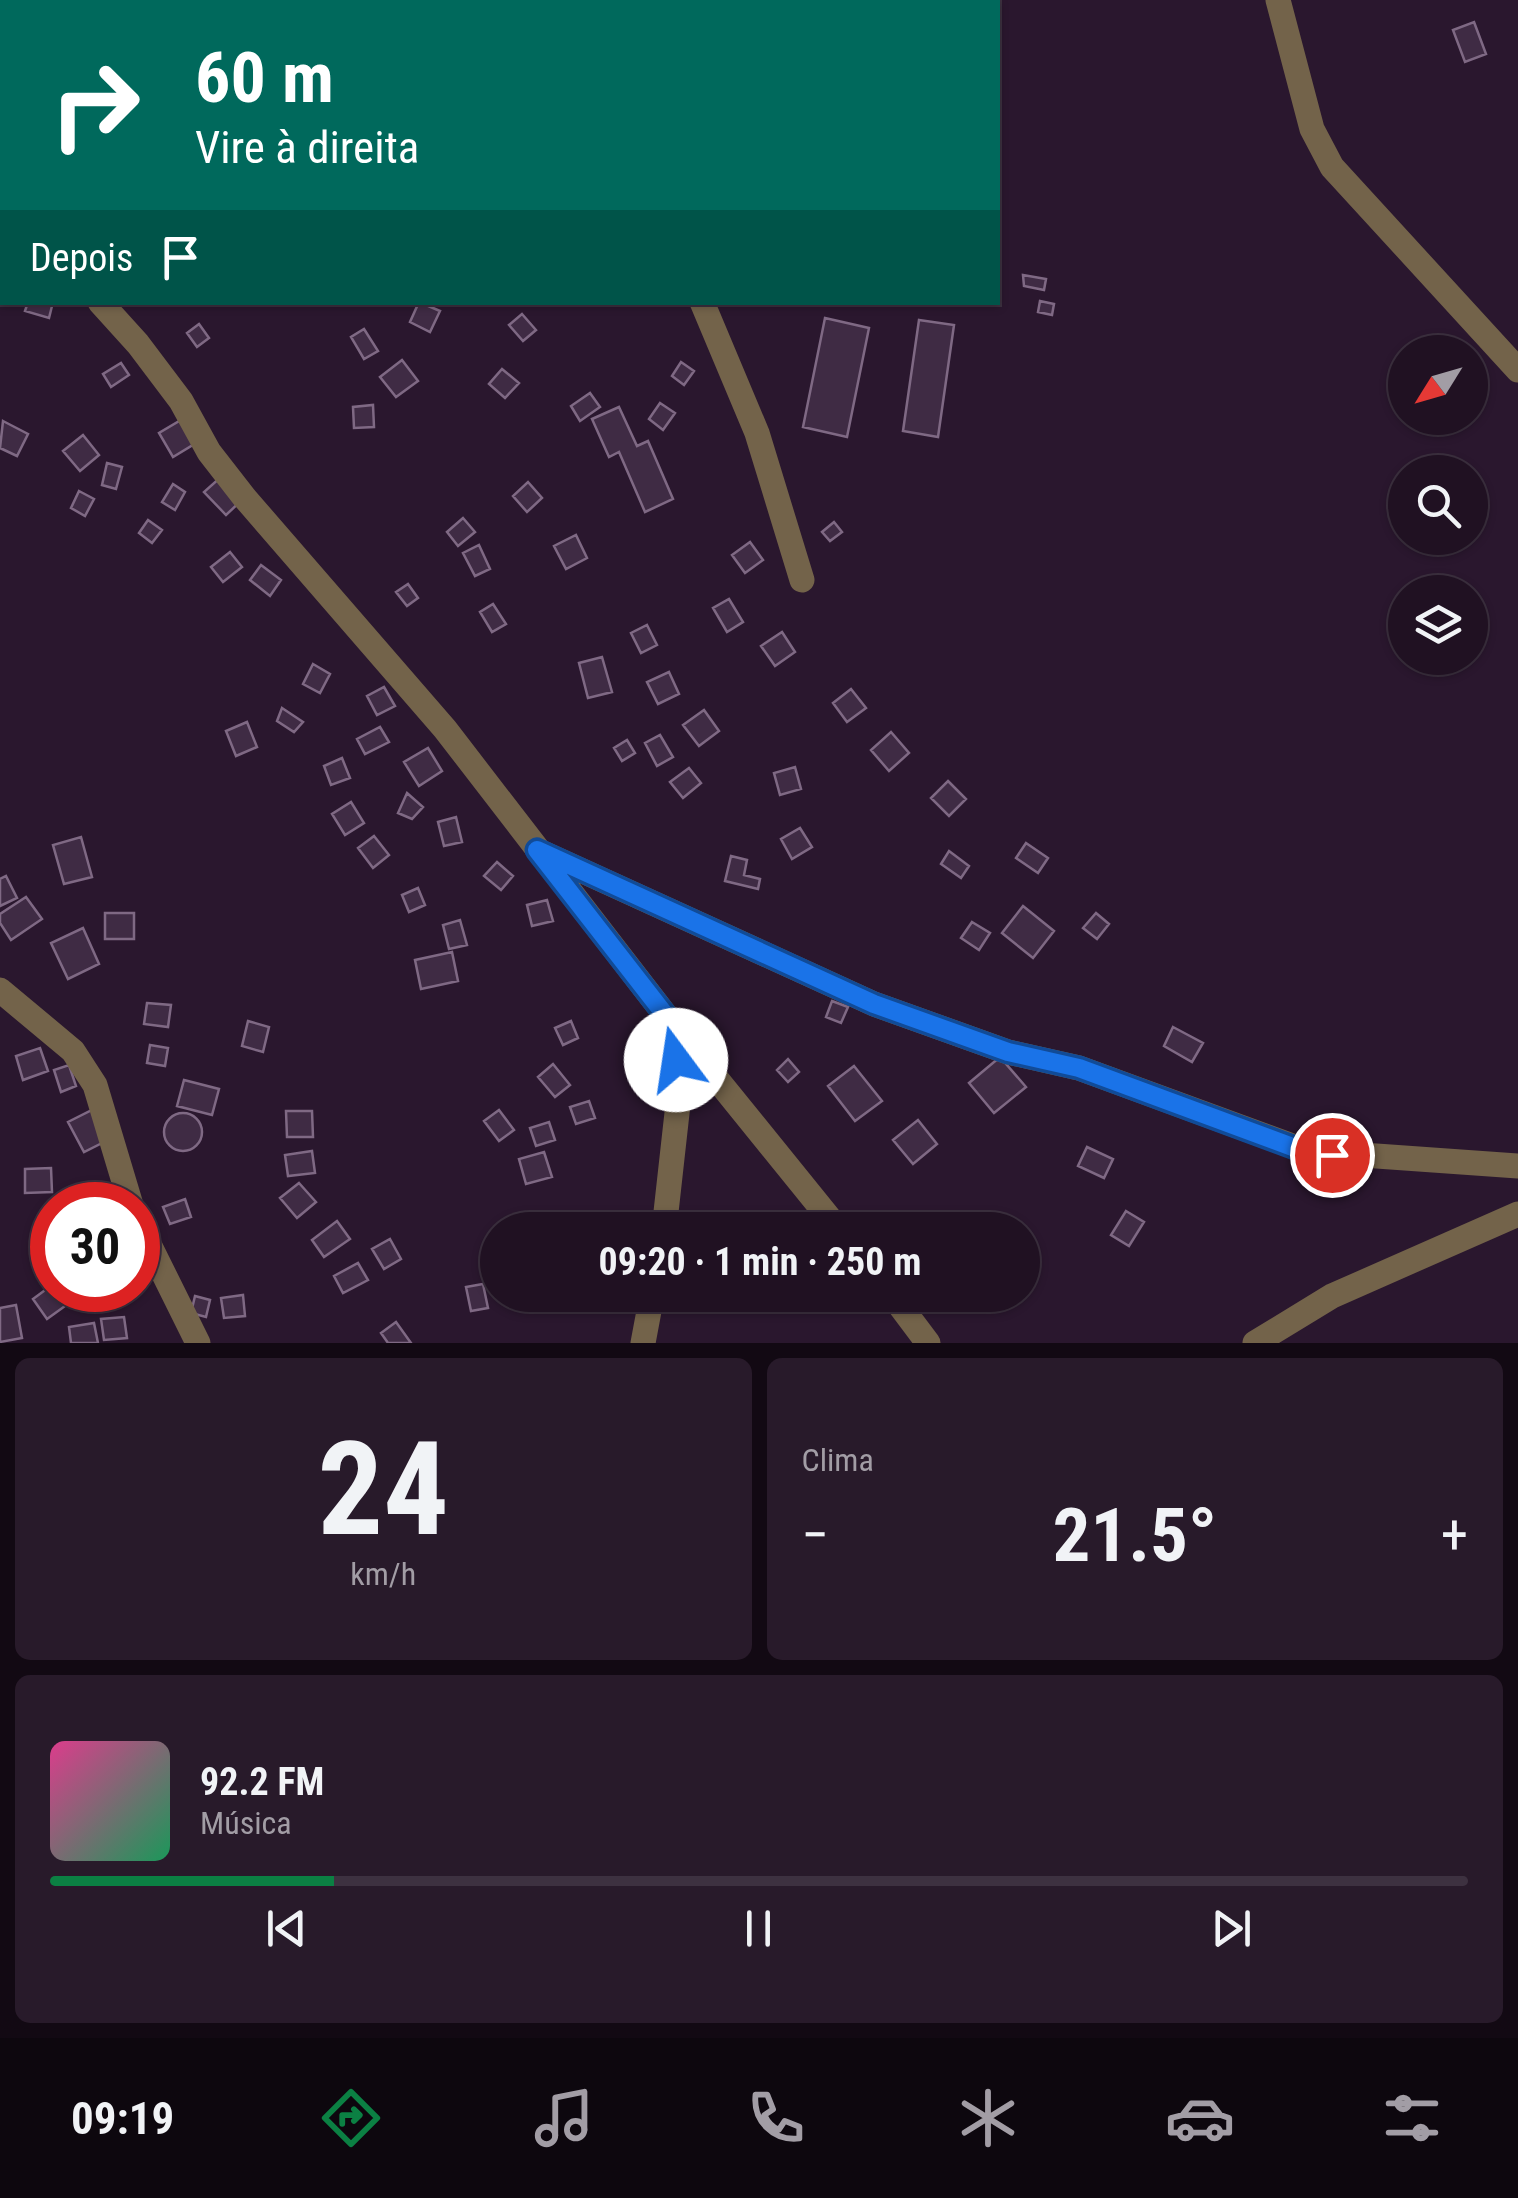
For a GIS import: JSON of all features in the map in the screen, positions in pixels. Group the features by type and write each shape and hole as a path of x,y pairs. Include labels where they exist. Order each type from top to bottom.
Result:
{"street":[{"path":"1278,0 1312,129 1332,166 1518,370"},
{"path":"103,305 149,358 209,452 244,497 445,729 673,1025 825,1212"},
{"path":"703,305 757,433 802,580"},
{"path":"537,850 874,1004 1008,1052 1079,1068 1306,1152 1518,1166"},
{"path":"0,990 73,1051 94,1085 124,1182"},
{"path":"666,1212 679,1095 673,1025"},
{"path":"1255,1343 1332,1296 1518,1214"},
{"path":"160,1266 198,1343"},
{"path":"643,1343 649,1312"},
{"path":"905,1312 928,1343"}],"building":[{"path":"1474,22 1486,54 1465,62 1453,30"},
{"path":"1023,275 1046,279 1044,290 1024,286"},
{"path":"1040,301 1054,304 1052,315 1038,312"},
{"path":"27,305 52,305 49,318 25,311"},
{"path":"418,305 440,311 430,332 410,322"},
{"path":"522,314 536,330 523,341 509,325"},
{"path":"825,318 869,328 847,437 803,427"},
{"path":"919,320 954,325 938,437 903,431"},
{"path":"199,324 209,338 197,347 187,333"},
{"path":"364,329 378,351 364,359 351,337"},
{"path":"402,360 418,381 396,397 380,377"},
{"path":"681,362 694,371 684,385 672,376"},
{"path":"121,363 129,375 111,387 103,374"},
{"path":"502,369 519,383 505,398 489,384"},
{"path":"590,393 600,407 580,421 571,406"},
{"path":"660,403 675,413 663,430 649,419"},
{"path":"373,405 374,427 354,428 353,407"},
{"path":"619,407 637,446 648,441 673,499 645,512 619,452 609,457 592,419"},
{"path":"181,420 196,443 173,457 159,433"},
{"path":"3,421 28,434 17,456 0,448"},
{"path":"83,435 99,455 80,471 63,451"},
{"path":"107,463 122,467 116,489 102,485"},
{"path":"222,476 243,499 226,515 204,492"},
{"path":"528,482 542,498 527,512 513,496"},
{"path":"173,484 185,492 175,510 162,502"},
{"path":"79,491 94,499 85,516 71,508"},
{"path":"463,518 475,532 458,546 447,532"},
{"path":"148,520 162,530 152,543 139,533"},
{"path":"834,522 842,532 830,541 822,532"},
{"path":"576,535 587,558 566,569 554,546"},
{"path":"750,542 763,560 745,573 732,555"},
{"path":"479,545 490,569 475,576 463,553"},
{"path":"230,552 242,567 223,582 211,567"},
{"path":"261,565 281,580 270,596 250,580"},
{"path":"408,584 418,598 407,606 396,592"},
{"path":"729,599 743,622 727,632 713,608"},
{"path":"493,604 506,624 492,632 480,612"},
{"path":"647,625 657,645 641,653 631,633"},
{"path":"782,632 795,652 775,666 761,646"},
{"path":"602,657 612,692 588,698 579,663"},
{"path":"313,664 330,674 320,693 303,684"},
{"path":"669,672 679,694 658,704 647,682"},
{"path":"384,687 395,706 377,715 367,696"},
{"path":"851,689 866,708 847,722 833,703"},
{"path":"282,708 303,722 294,732 277,721"},
{"path":"704,710 719,731 699,746 683,725"},
{"path":"247,722 257,747 236,756 226,731"},
{"path":"380,727 389,742 365,754 357,739"},
{"path":"891,732 909,753 889,771 871,750"},
{"path":"660,735 673,757 657,766 645,743"},
{"path":"627,740 635,753 622,761 614,748"},
{"path":"428,748 442,771 419,786 404,762"},
{"path":"342,758 350,778 331,785 324,766"},
{"path":"795,767 801,789 780,795 774,773"},
{"path":"689,768 701,783 683,798 670,782"},
{"path":"948,781 966,799 949,816 931,798"},
{"path":"407,793 423,807 412,819 398,813"},
{"path":"351,802 364,823 345,835 332,814"},
{"path":"456,817 462,842 444,846 438,822"},
{"path":"800,828 812,847 792,859 781,839"},
{"path":"374,836 389,855 373,868 358,848"},
{"path":"81,837 92,877 64,884 53,845"},
{"path":"1026,843 1048,858 1038,873 1016,858"},
{"path":"949,851 969,866 961,878 941,864"},
{"path":"731,856 747,860 744,875 760,879 758,889 725,881"},
{"path":"497,862 513,876 501,890 484,876"},
{"path":"6,876 17,898 0,906 0,879"},
{"path":"418,888 425,905 409,912 402,895"},
{"path":"26,897 42,919 11,940 0,923 0,914"},
{"path":"547,900 553,921 532,926 527,905"},
{"path":"1023,906 1054,931 1033,958 1002,933"},
{"path":"105,913 134,913 134,939 105,939"},
{"path":"1096,913 1109,924 1097,939 1083,928"},
{"path":"460,920 467,945 449,949 443,925"},
{"path":"972,922 990,933 979,950 961,938"},
{"path":"83,928 99,964 68,979 51,943"},
{"path":"452,952 458,981 421,989 415,960"},
{"path":"832,1001 848,1007 841,1023 826,1017"},
{"path":"147,1003 171,1005 168,1027 144,1024"},
{"path":"248,1021 269,1027 263,1052 242,1046"},
{"path":"571,1021 578,1038 563,1045 555,1028"},
{"path":"1173,1027 1203,1043 1192,1062 1164,1046"},
{"path":"150,1045 168,1048 165,1066 147,1063"},
{"path":"40,1048 48,1071 23,1080 16,1056"},
{"path":"1000,1057 1026,1087 994,1113 969,1083"},
{"path":"788,1059 799,1072 788,1082 777,1070"},
{"path":"553,1064 570,1085 555,1097 538,1077"},
{"path":"69,1065 76,1086 61,1092 54,1070"},
{"path":"854,1066 882,1101 855,1121 828,1086"},
{"path":"184,1080 219,1089 212,1115 177,1106"},
{"path":"589,1101 595,1118 576,1124 570,1107"},
{"path":"92,1110 108,1140 84,1152 68,1122"},
{"path":"499,1110 514,1130 499,1141 484,1121"},
{"path":"286,1111 312,1111 313,1137 287,1137"},
{"path":"183,1113 196,1119 202,1132 196,1145 183,1151 170,1145 164,1132 170,1119"},
{"path":"918,1120 937,1144 913,1164 893,1140"},
{"path":"549,1122 555,1140 536,1146 530,1128"},
{"path":"1087,1147 1113,1159 1104,1178 1078,1166"},
{"path":"312,1151 315,1173 288,1176 285,1155"},
{"path":"544,1152 552,1177 526,1184 519,1159"},
{"path":"51,1168 52,1182 30,1182 30,1193 25,1193 25,1169"},
{"path":"299,1183 316,1202 297,1218 280,1198"},
{"path":"185,1199 191,1217 170,1224 163,1207"},
{"path":"1126,1211 1144,1222 1129,1246 1111,1235"},
{"path":"337,1221 350,1239 324,1257 312,1240"},
{"path":"390,1239 401,1259 384,1269 372,1249"},
{"path":"358,1263 368,1280 343,1293 334,1276"},
{"path":"480,1285 480,1309 471,1311 466,1287"},
{"path":"243,1295 245,1316 224,1318 221,1298"},
{"path":"195,1296 210,1300 206,1317 191,1313"},
{"path":"16,1305 22,1338 0,1342 0,1308"},
{"path":"124,1317 127,1338 104,1340 101,1319"},
{"path":"396,1322 411,1343 388,1343 381,1333"},
{"path":"94,1323 98,1343 71,1343 69,1327"}],"route":[{"path":"676,1060 673,1025 537,850 874,1004 1008,1052 1079,1068 1306,1152 1332,1155"}]}
